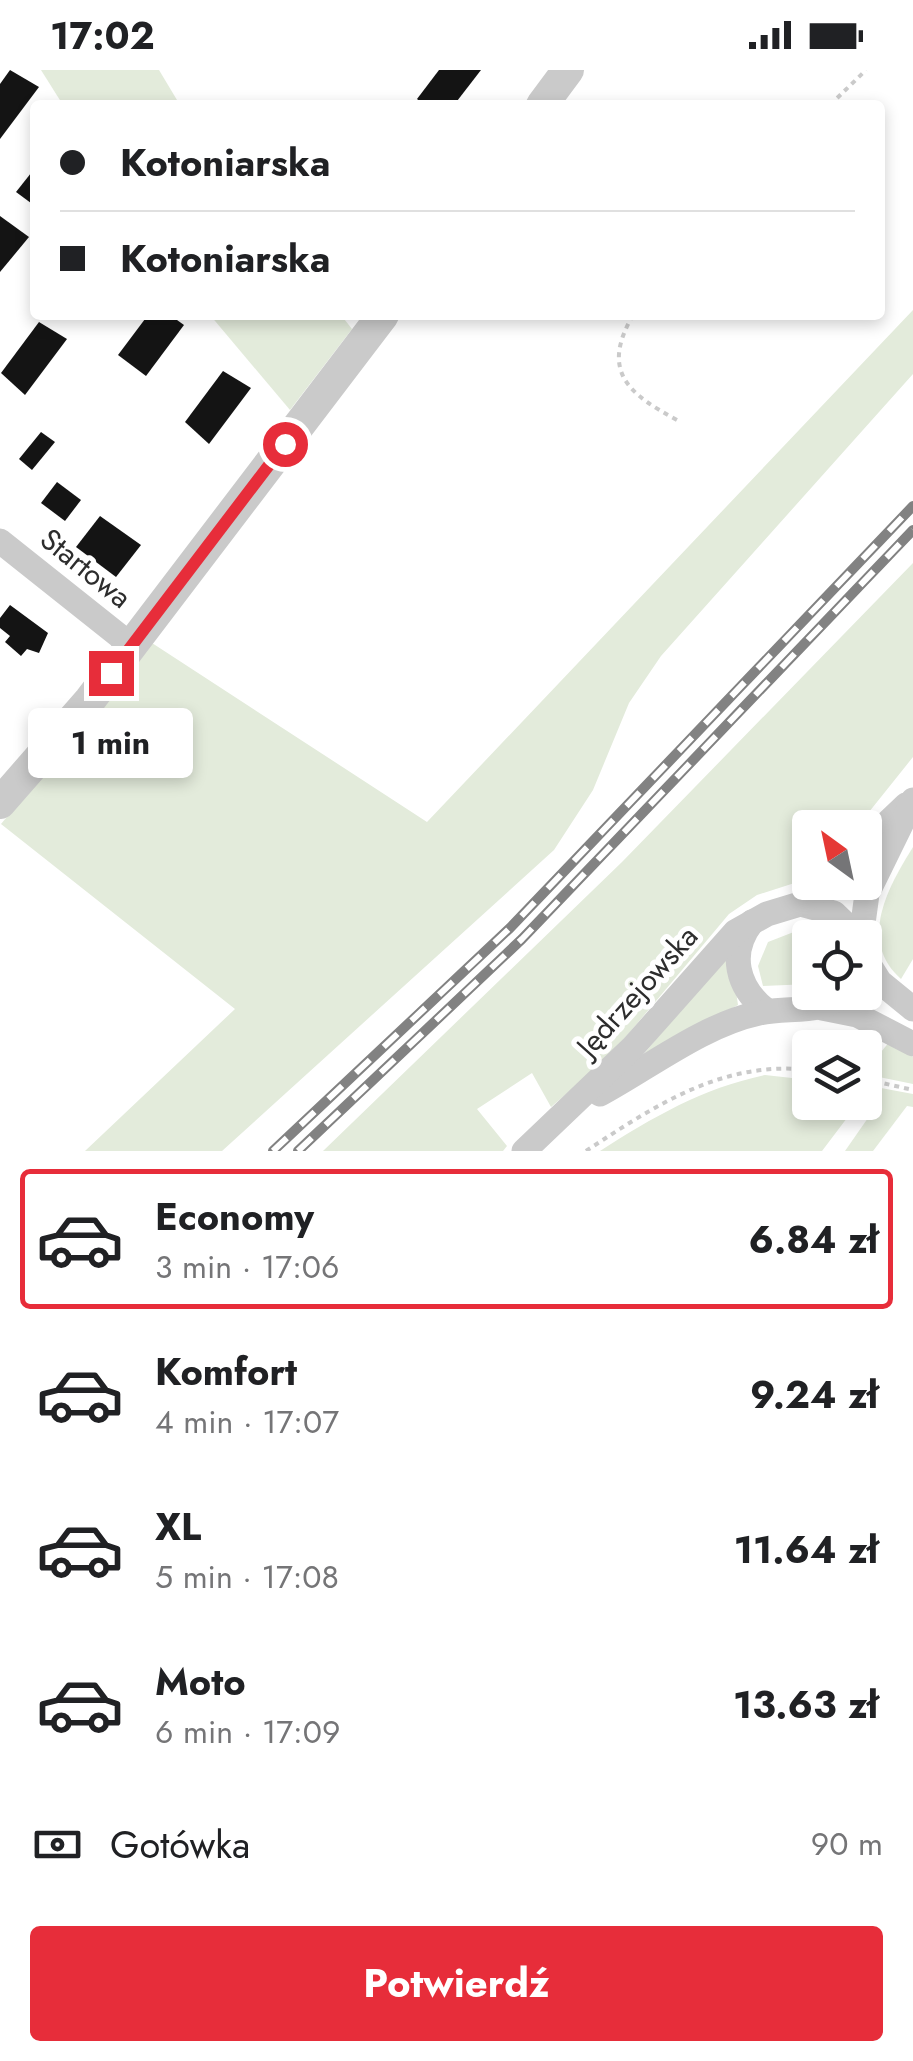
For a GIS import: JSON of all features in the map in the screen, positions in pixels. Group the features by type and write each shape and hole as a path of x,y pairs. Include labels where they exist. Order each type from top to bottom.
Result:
{"street":[{"path":"546,100 568,70"},
{"path":"0,802 132,646 379,320"},
{"name":"Startowa","path":"0,541 132,646"},
{"path":"882,828 913,799"},
{"path":"863,920 867,894 913,799"},
{"name":"Jędrzejowska","path":"524,1151 633,1047 719,945 752,922 805,900"},
{"path":"800,904 834,913 841,920"},
{"name":"Jędrzejowska","path":"752,922 738,950 739,973 748,994 767,1011"},
{"path":"882,984 913,1009"},
{"name":"Jędrzejowska","path":"573,1108 702,1037 767,1011 792,1010"},
{"path":"832,1010 857,1015 913,1044"}],"path":[{"path":"835,100 866,70"},
{"path":"632,320 620,352 623,384 635,397 676,420"},
{"path":"586,1151 654,1107 702,1084 756,1068 792,1069"},
{"path":"882,1083 913,1090"}],"green space":[{"path":"41,70 159,70 177,100 60,100"},
{"path":"913,310 913,374 661,656 629,703 593,790 554,850 222,1151 85,1151 235,1009 1,824 152,643 427,822"},
{"path":"214,320 345,320 352,329 290,410"},
{"path":"913,563 913,757 871,810 792,810 792,884 757,895 729,914 609,1057 551,1107 532,1073 477,1109 507,1146 503,1151 323,1151 622,862"},
{"path":"913,847 913,959 901,979 882,949 882,913"},
{"path":"792,933 792,985 763,986 758,966 768,942"},
{"path":"730,950 738,1005 643,1055"},
{"path":"890,1041 913,1057 913,1084 882,1078 882,1051"},
{"path":"765,1075 792,1078 792,1120 845,1120 822,1151 600,1151 679,1105"},
{"path":"882,1088 913,1094 913,1107 907,1106 873,1151 845,1151 867,1120 882,1120"}],"building":[{"path":"10,70 39,87 0,139 0,84"},
{"path":"439,70 481,70 458,100 417,99"},
{"path":"30,174 30,202 16,192"},
{"path":"0,216 29,237 0,272"},
{"path":"144,320 177,320 184,325 146,376 118,355"},
{"path":"39,322 67,339 25,395 1,373"},
{"path":"223,371 251,388 209,444 185,422"},
{"path":"41,432 55,442 32,470 19,459"},
{"path":"57,482 81,500 65,521 41,503"},
{"path":"100,516 141,545 116,577 76,547"},
{"path":"10,605 48,633 39,653 27,649 21,656 5,642 10,636 0,628 0,618"}],"railway":[{"path":"273,1151 510,928 913,506"},
{"path":"298,1151 522,939 913,530"}],"route":[{"path":"111,673 285,444"}]}
